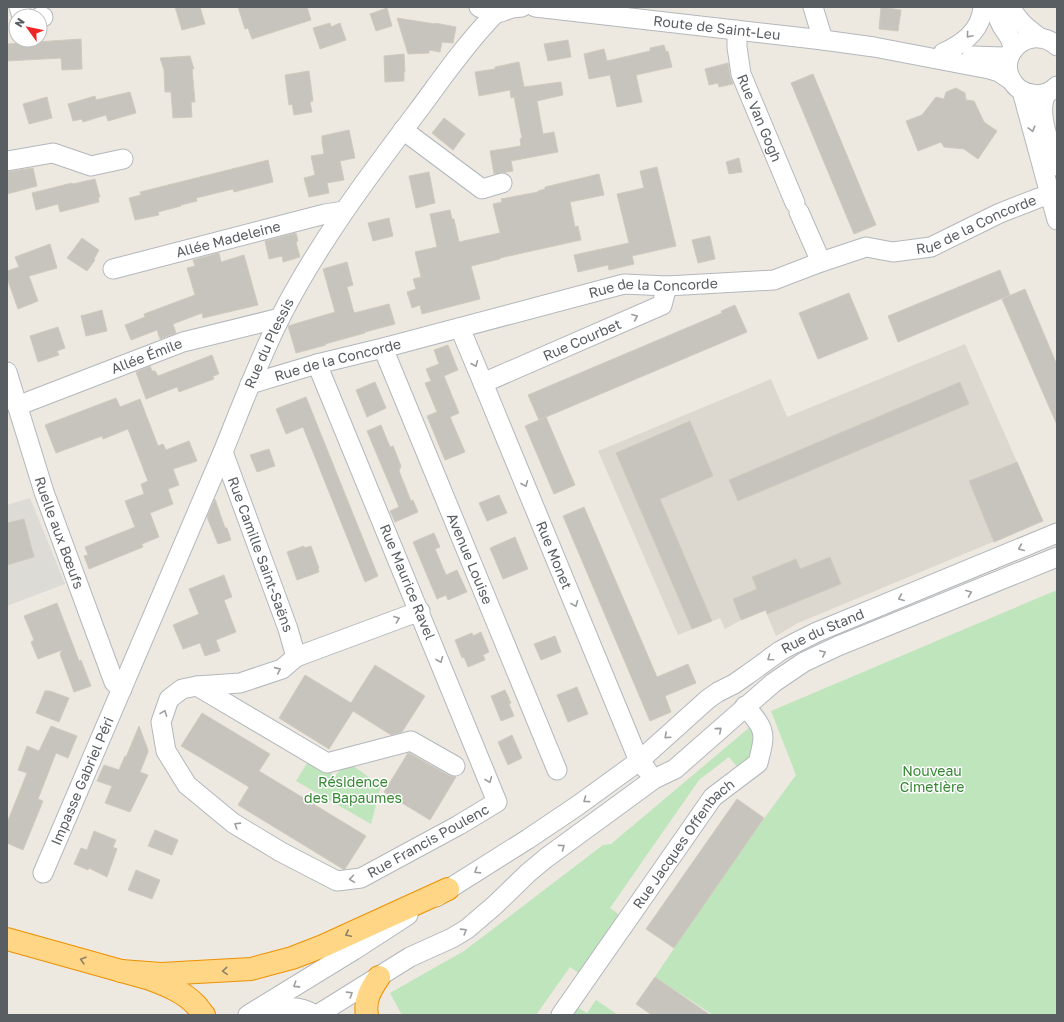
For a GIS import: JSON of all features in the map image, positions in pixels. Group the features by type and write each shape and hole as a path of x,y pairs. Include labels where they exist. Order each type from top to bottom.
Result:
{"highway":[{"path":"121,971 161,974 251,969 292,958 323,946 448,889"},
{"path":"7,939 150,979 172,988 186,996 204,1015"},
{"path":"367,1015 366,1009 369,994 379,977"}],"street":[{"path":"489,10 522,7"},
{"name":"Route de Saint-Leu","path":"535,7 664,14 737,30 874,47 982,57 1003,57 1012,52"},
{"path":"813,7 823,40"},
{"path":"943,53 966,40 981,17 983,7"},
{"path":"993,7 1002,26 1010,38 1012,52 1008,68 1017,86 1057,220"},
{"path":"1011,7 1021,23 1051,39"},
{"name":"Rue du Plessis","path":"122,689 223,452 250,384 280,318 312,262 344,211 403,130 478,32 492,17 489,10"},
{"name":"Rue Van Gogh","path":"737,30 737,47 741,74 821,262"},
{"path":"1012,52 1021,42 1025,40 1035,37 1051,39"},
{"name":"Route de Saint-Leu","path":"874,47 999,72 1017,86 1033,95 1039,95 1052,89"},
{"path":"1052,89 1044,100 1043,117 1057,166"},
{"path":"403,130 482,189 502,184"},
{"path":"7,161 53,153 91,166 123,159"},
{"name":"Rue de la Concorde","path":"250,384 317,364 460,328 624,284 667,286 774,280 866,247 893,252 931,247 1000,213 1049,194"},
{"name":"Allée Madeleine","path":"114,269 325,214 344,211"},
{"name":"Rue Courbet","path":"483,383 662,305 667,286"},
{"name":"Allée Émile","path":"17,406 183,342 280,318"},
{"name":"Rue Monet","path":"460,328 639,760 654,779"},
{"name":"Avenue Louise","path":"383,348 557,770"},
{"name":"Rue Maurice Ravel","path":"317,364 420,611 497,802"},
{"name":"Ruelle aux Bœufs","path":"7,372 49,506 114,682 122,689"},
{"name":"Rue Camille Saint-Saëns","path":"223,452 288,629 296,656"},
{"name":"Rue du Stand","path":"248,1015 370,940 577,806 639,760 708,699 741,680 793,644 817,632 1057,533"},
{"name":"Rue du Stand","path":"316,1015 410,957 446,941 467,929 495,906 528,873 546,858 654,779 675,769 787,672 838,646 1057,558"},
{"path":"197,686 240,683 282,670 296,656 420,611"},
{"path":"197,686 327,763 411,741 455,766"},
{"name":"Rue Francis Poulenc","path":"197,686 182,689 169,699 161,722 166,751 187,784 233,823 281,852 337,881 361,878 459,825 497,802"},
{"name":"Impasse Gabriel Péri","path":"43,872 122,689"},
{"name":"Rue Jacques Offenbach","path":"561,1015 713,796 758,763 763,731 746,706"},
{"path":"258,1015 280,1008 297,1007 316,1015"}],"shaded area":[{"path":"965,344 1043,521 798,623 776,636 765,610 741,620 725,629 720,618 678,635 598,451 771,379 787,417"},
{"path":"30,498 65,584 7,606 7,505"}],"green space":[{"name":"Nouveau Cimetière","path":"1057,590 1057,1015 713,1015 655,977 724,875 796,775 771,711"},
{"path":"750,727 755,737 752,758 738,768 729,757 699,780 610,908 621,916 580,974 570,967 536,1015 402,1015 390,993 464,951 603,845 611,844"},
{"name":"Résidence des Bapaumes","path":"309,760 335,776 348,762 381,786 371,824 296,781"},
{"path":"596,1000 618,1015 572,1015 577,1007 587,1013"}],"building":[{"path":"175,7 200,7 205,24 182,30"},
{"path":"238,7 307,7 311,20 252,39 248,28 245,29"},
{"path":"881,7 901,10 898,31 879,29"},
{"path":"387,8 392,26 376,31 370,14"},
{"path":"397,18 456,27 453,43 442,42 440,52 429,50 429,53 408,54"},
{"path":"330,23 331,27 340,23 346,40 320,49 313,28"},
{"path":"81,39 82,69 62,70 61,58 7,61 7,44 8,48 48,48 48,41"},
{"path":"568,40 571,57 548,61 544,44"},
{"path":"664,45 666,52 668,51 672,67 636,75 642,102 617,107 610,75 589,79 584,54 604,49 607,61 650,51 650,48"},
{"path":"404,54 404,81 385,82 384,56"},
{"path":"190,56 194,69 192,69 195,102 191,102 192,117 173,118 171,92 165,92 164,70 160,58"},
{"path":"519,62 524,87 561,82 563,95 537,101 543,134 554,132 558,152 511,161 513,171 494,174 490,151 521,146 520,139 522,138 514,97 511,98 510,90 479,96 475,72 495,69 495,67"},
{"path":"728,63 733,84 719,87 718,83 709,85 705,69"},
{"path":"309,71 313,101 310,102 312,112 294,115 292,104 289,105 285,75"},
{"path":"813,74 876,225 854,234 791,83"},
{"path":"956,88 965,93 966,100 974,101 984,122 997,131 978,159 964,149 944,147 941,142 918,151 906,121 922,115 936,97 944,99 946,92"},
{"path":"130,92 136,113 108,121 106,115 83,122 82,119 73,121 68,104 95,96 96,100"},
{"path":"47,97 52,118 29,124 23,104"},
{"path":"444,118 465,134 453,150 432,133"},
{"path":"349,130 355,158 340,161 344,180 327,183 329,193 309,197 304,178 315,175 311,156 324,154 322,136"},
{"path":"739,158 742,172 729,174 726,162"},
{"path":"268,160 273,182 234,192 233,189 196,198 197,201 158,212 159,215 135,220 129,198 141,195 140,192"},
{"path":"657,167 676,246 632,256 634,264 609,270 608,265 578,272 574,255 629,243 617,194 644,188 640,171"},
{"path":"33,168 37,186 7,194 7,172"},
{"path":"429,172 435,203 416,208 409,176"},
{"path":"599,174 604,195 570,202 575,227 578,226 581,240 471,266 480,299 422,314 420,305 412,308 407,292 416,289 413,279 421,277 415,252 437,247 430,214 450,210 452,219 454,219 459,242 500,233 493,204 502,202 501,199 538,192 545,189 545,187"},
{"path":"95,179 100,197 98,197 99,202 60,212 58,204 36,210 32,193"},
{"path":"389,218 393,236 373,241 368,223"},
{"path":"296,233 298,241 296,242 300,257 283,262 282,256 269,259 265,241"},
{"path":"710,236 715,259 698,263 692,240"},
{"path":"82,238 99,250 94,259 95,260 87,271 67,258"},
{"path":"50,244 57,268 29,276 38,301 18,309 7,278 7,271 19,267 15,257"},
{"path":"219,253 221,262 244,255 258,305 203,318 202,313 173,324 176,333 160,339 157,330 131,340 125,325 145,317 144,314 195,295 187,268 195,266 193,260"},
{"path":"347,262 353,285 347,287 354,313 389,304 395,324 296,353 288,326 335,312 323,269"},
{"path":"1000,270 1010,295 898,342 888,316"},
{"path":"1025,289 1057,365 1057,425 1002,299"},
{"path":"849,293 868,339 818,359 799,313"},
{"path":"735,305 747,332 539,420 528,395 722,313 721,311"},
{"path":"102,310 107,331 86,336 81,316"},
{"path":"58,327 65,348 57,351 59,355 38,362 30,336"},
{"path":"448,345 458,370 444,376 459,413 450,417 465,452 445,460 427,416 437,412 425,383 431,381 426,369 439,364 434,350"},
{"path":"212,355 219,374 213,376 214,379 179,392 177,387 146,399 136,372 150,366 152,371 155,371 158,376"},
{"path":"375,382 386,408 367,417 356,390"},
{"path":"960,382 969,404 738,501 729,480"},
{"path":"306,397 378,576 365,582 303,427 286,434 276,409"},
{"path":"116,398 120,407 140,399 158,446 163,444 166,450 189,441 197,461 173,469 179,485 168,489 173,504 150,513 159,537 142,544 143,547 89,569 84,556 88,555 85,547 135,527 125,501 144,494 141,484 148,481 128,429 103,439 102,436 56,453 45,425"},
{"path":"546,417 575,485 554,494 525,426"},
{"path":"690,421 713,476 660,499 712,621 692,629 616,453"},
{"path":"381,425 390,447 393,446 401,466 399,471 411,501 413,500 418,512 395,522 390,511 399,507 367,431"},
{"path":"269,449 275,466 257,472 250,455"},
{"path":"1017,462 1043,521 994,542 969,481"},
{"path":"499,495 507,513 487,521 479,503"},
{"path":"215,499 225,528 227,528 231,540 218,544 207,517"},
{"path":"584,507 657,677 688,664 696,683 665,696 671,712 650,721 563,516"},
{"path":"24,519 34,557 7,565 7,523"},
{"path":"434,533 440,547 435,549 446,575 457,570 467,592 448,600 446,595 437,599 413,542"},
{"path":"515,537 528,569 503,579 490,548"},
{"path":"304,546 304,548 311,546 319,572 297,580 287,552"},
{"path":"830,557 841,584 767,614 766,610 741,620 733,599 757,589 752,577 796,559 800,569"},
{"path":"224,575 232,597 224,600 236,632 216,640 220,651 205,656 200,643 183,649 173,625 199,614 189,589"},
{"path":"57,603 79,661 81,660 91,686 74,692 60,654 62,650 38,659 31,642 34,640 24,616"},
{"path":"481,632 489,652 483,655 485,660 468,667 464,657 462,658 455,640 472,633 473,636"},
{"path":"555,636 561,652 541,660 534,644"},
{"path":"375,665 425,696 402,732 391,735 353,711 329,749 279,718 305,675 351,703"},
{"path":"577,687 588,714 568,722 557,695"},
{"path":"505,690 511,703 509,704 514,716 501,721 491,696"},
{"path":"45,691 50,691 69,698 59,722 36,713"},
{"path":"202,713 270,754 259,771 366,836 345,869 238,805 249,787 181,746"},
{"path":"51,726 77,736 68,758 56,753 38,799 43,801 23,850 7,843 7,823 27,773 18,770 27,746 39,751"},
{"path":"139,726 148,750 140,772 148,775 130,812 105,803 112,786 97,781 104,765 119,770"},
{"path":"512,735 522,758 508,765 498,742"},
{"path":"408,753 450,776 456,777 430,820 384,792"},
{"path":"737,799 764,818 674,948 646,929"},
{"path":"155,830 178,840 172,855 148,846"},
{"path":"94,831 116,840 113,847 117,849 107,877 89,868 88,870 74,864 81,848 87,850"},
{"path":"136,870 160,880 152,899 128,890"},
{"path":"655,977 710,1015 652,1015 636,1004"}]}
